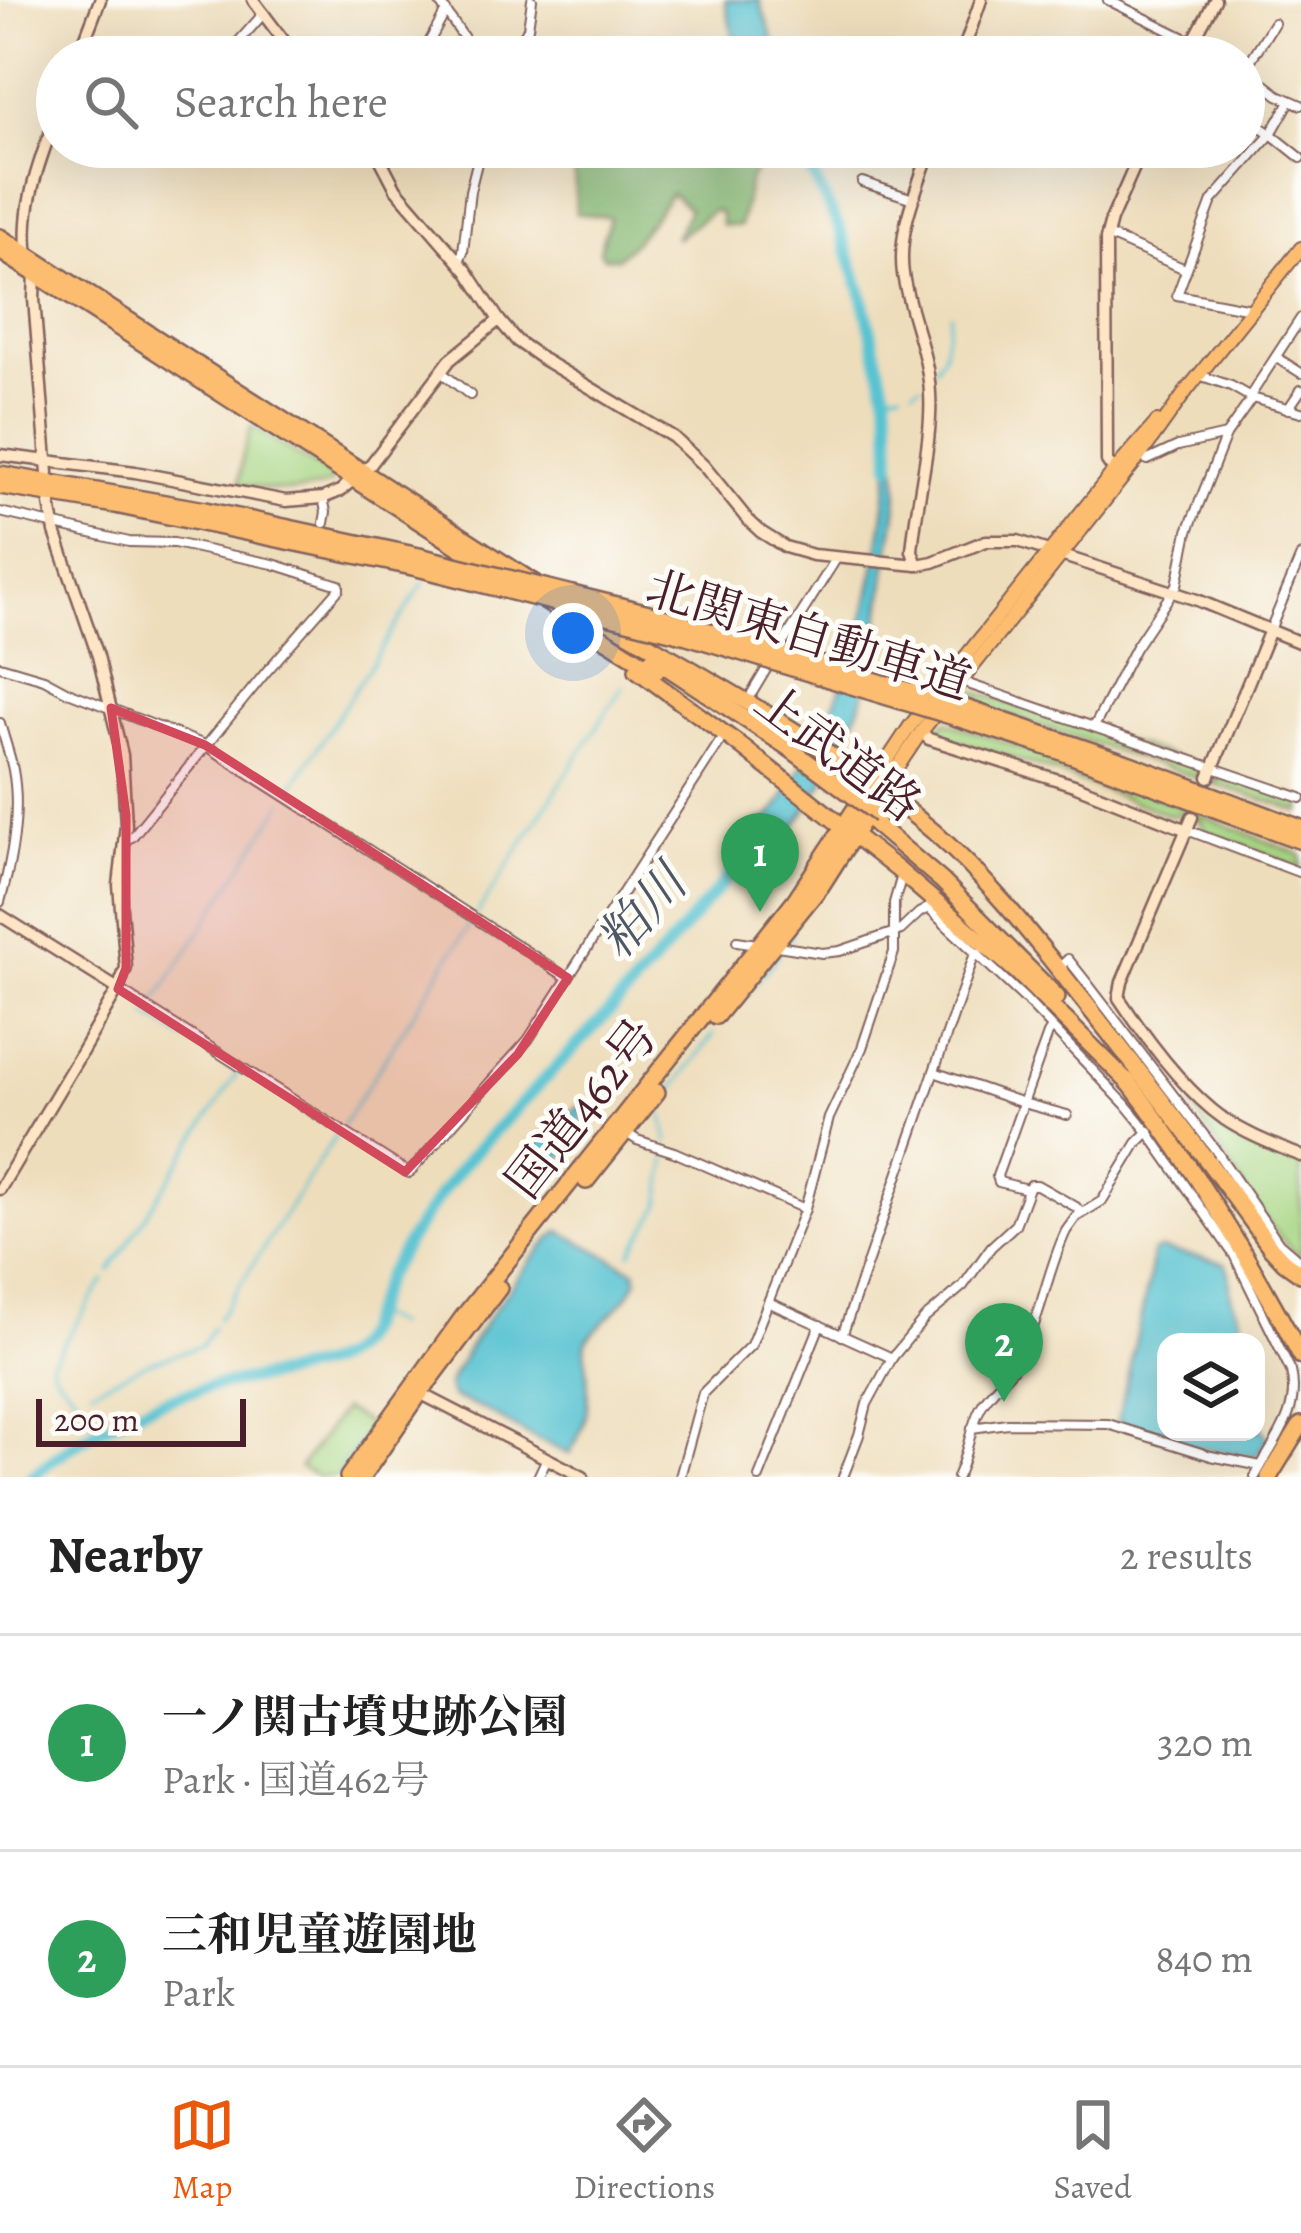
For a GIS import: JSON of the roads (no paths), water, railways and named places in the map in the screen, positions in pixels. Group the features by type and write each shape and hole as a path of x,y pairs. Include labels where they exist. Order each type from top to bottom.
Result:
{"highway":[{"name":"上武道路","path":"0,237 496,571 675,682 790,745"},
{"name":"上武道路","path":"0,251 790,745 1006,928 1108,1040 1235,1218 1301,1335"},
{"name":"北関東自動車道","path":"0,474 205,510 650,614 826,664 1212,807 1301,845"},
{"name":"北関東自動車道","path":"0,486 418,562"},
{"path":"496,571 644,675 850,831 1016,971 1130,1084"},
{"name":"北関東自動車道","path":"958,712 1125,762 1301,828"},
{"path":"790,745 844,765 934,833 988,885 1132,1061 1271,1248 1301,1274"},
{"path":"1125,762 1301,818"},
{"name":"国道462号","path":"348,1477 767,945 876,788"},
{"name":"上武道路","path":"877,819 1016,953 1130,1084 1213,1202 1301,1356"},
{"path":"1108,1040 1132,1061 1148,1091"},
{"name":"国道462号","path":"369,1475 415,1390"},
{"path":"1269,1473 1301,1425"},
{"path":"1269,1473 1301,1437"}],"main road":[{"path":"876,788 1114,471 1301,248"},
{"path":"876,788 910,726 1140,456 1186,390"}],"street":[{"path":"87,36 100,0"},
{"path":"253,0 280,36"},
{"path":"439,0 463,36"},
{"path":"523,36 532,0"},
{"path":"968,36 981,0"},
{"path":"1108,0 1184,36"},
{"path":"1194,36 1215,0"},
{"path":"432,36 446,11"},
{"path":"243,36 263,13"},
{"path":"1265,37 1274,23"},
{"path":"1265,85 1301,105"},
{"path":"1265,141 1290,101"},
{"path":"1265,130 1301,158"},
{"path":"38,168 28,212 27,254 34,272 48,467"},
{"path":"385,168 396,189 459,261 499,320 530,351 686,447 769,538 793,550 898,565 933,562 992,540 1018,541 1173,591 1301,643"},
{"path":"459,261 476,168"},
{"path":"916,565 912,551 931,401 903,272 903,240 924,168"},
{"path":"1114,471 1107,461 1107,235 1134,168"},
{"path":"1241,168 1212,201 1177,295 1252,309"},
{"path":"862,182 914,199"},
{"path":"1107,235 1185,269"},
{"path":"1094,727 1135,648 1180,578 1188,531 1226,435 1301,318"},
{"path":"0,454 48,467 135,472 286,501 322,498 340,491 371,464 441,372 470,341 499,320"},
{"path":"1276,357 1301,373"},
{"path":"441,372 470,395"},
{"path":"1199,375 1301,412"},
{"path":"1288,409 1301,390"},
{"path":"1140,456 1148,460 1178,446 1226,435"},
{"path":"322,498 324,523"},
{"path":"0,1189 126,968 119,885 127,825 124,771 91,634 52,524 50,504"},
{"path":"0,512 136,543 174,543 290,569 336,583 339,589 133,837 124,840"},
{"path":"1211,772 1301,556"},
{"path":"290,569 299,557"},
{"path":"752,692 839,559"},
{"path":"0,667 205,745 568,978"},
{"path":"962,679 1211,772 1301,798"},
{"path":"0,723 16,805 0,902"},
{"path":"921,732 929,739 1189,824 1301,873"},
{"path":"0,915 409,1173 518,1054 719,743"},
{"path":"1189,824 1120,989 1122,1002 1208,1107 1232,1124 1301,1156"},
{"path":"680,1477 703,1394 751,1345 806,1209 829,1118 862,1048 894,952 894,903 902,874"},
{"path":"737,941 834,952 895,933 928,908 1028,997 1151,1129 1234,1255 1296,1391 1269,1473"},
{"path":"842,1336 978,953"},
{"path":"1063,964 1068,959 1134,1041 1179,1109 1222,1158 1271,1233 1301,1262"},
{"path":"1027,1190 997,1180 1052,1028"},
{"path":"1134,1041 1145,1033"},
{"path":"934,1072 1067,1115"},
{"path":"622,1129 637,1140 806,1209"},
{"path":"957,1477 971,1428 992,1389 1021,1358 1066,1231 1081,1213 1102,1202 1137,1143 1151,1129"},
{"path":"843,1477 867,1404 892,1358 1015,1225 1032,1184 1081,1213"},
{"path":"768,1302 892,1358"},
{"path":"759,1477 820,1325"},
{"path":"415,1390 583,1477"},
{"path":"971,1428 1006,1423 1108,1424 1269,1473"},
{"path":"538,1477 547,1458"},
{"path":"1255,1477 1269,1473"}],"water":[{"path":"725,0 759,0 772,36 733,36"},
{"path":"891,449 897,503 864,692 832,767 775,854 742,829 768,818 778,807 845,677 872,581"},
{"path":"579,1107 576,1140 543,1173 525,1154"},
{"path":"560,1231 637,1272 638,1279 587,1339 586,1415 569,1454 452,1397 448,1385 499,1303"},
{"path":"1160,1249 1225,1263 1232,1300 1242,1327 1250,1333 1157,1333 1157,1434 1118,1421 1153,1252"},
{"path":"1265,1435 1267,1439 1256,1456 1177,1441 1265,1441"}],"waterway":[{"name":"粕川","path":"810,168 840,229 862,294 886,392 891,465"},
{"path":"935,368 943,355 951,314"},
{"path":"913,389 921,385"},
{"path":"886,392 902,390"},
{"path":"289,792 424,582"},
{"path":"477,914 623,686"},
{"path":"153,1005 283,803"},
{"name":"粕川","path":"31,1477 93,1433 161,1401 319,1366 344,1355 365,1328 396,1260 466,1161 630,990 766,834"},
{"path":"342,1126 471,923"},
{"path":"789,942 793,936"},
{"path":"725,1020 780,953"},
{"path":"110,1271 236,1075 147,1015"},
{"path":"668,1143 661,1105 714,1034"},
{"path":"218,1319 336,1135"},
{"path":"631,1253 660,1206 667,1156"},
{"path":"81,1403 51,1363 104,1280"},
{"path":"371,1314 395,1325"},
{"path":"91,1390 145,1364 201,1346 213,1327"},
{"path":"88,1414 97,1429"},
{"path":"337,1477 372,1425"}],"place":[{"name":"一ノ関古墳史跡公園","path":"760,912"},
{"name":"三和児童遊園地","path":"1004,1402"}]}
